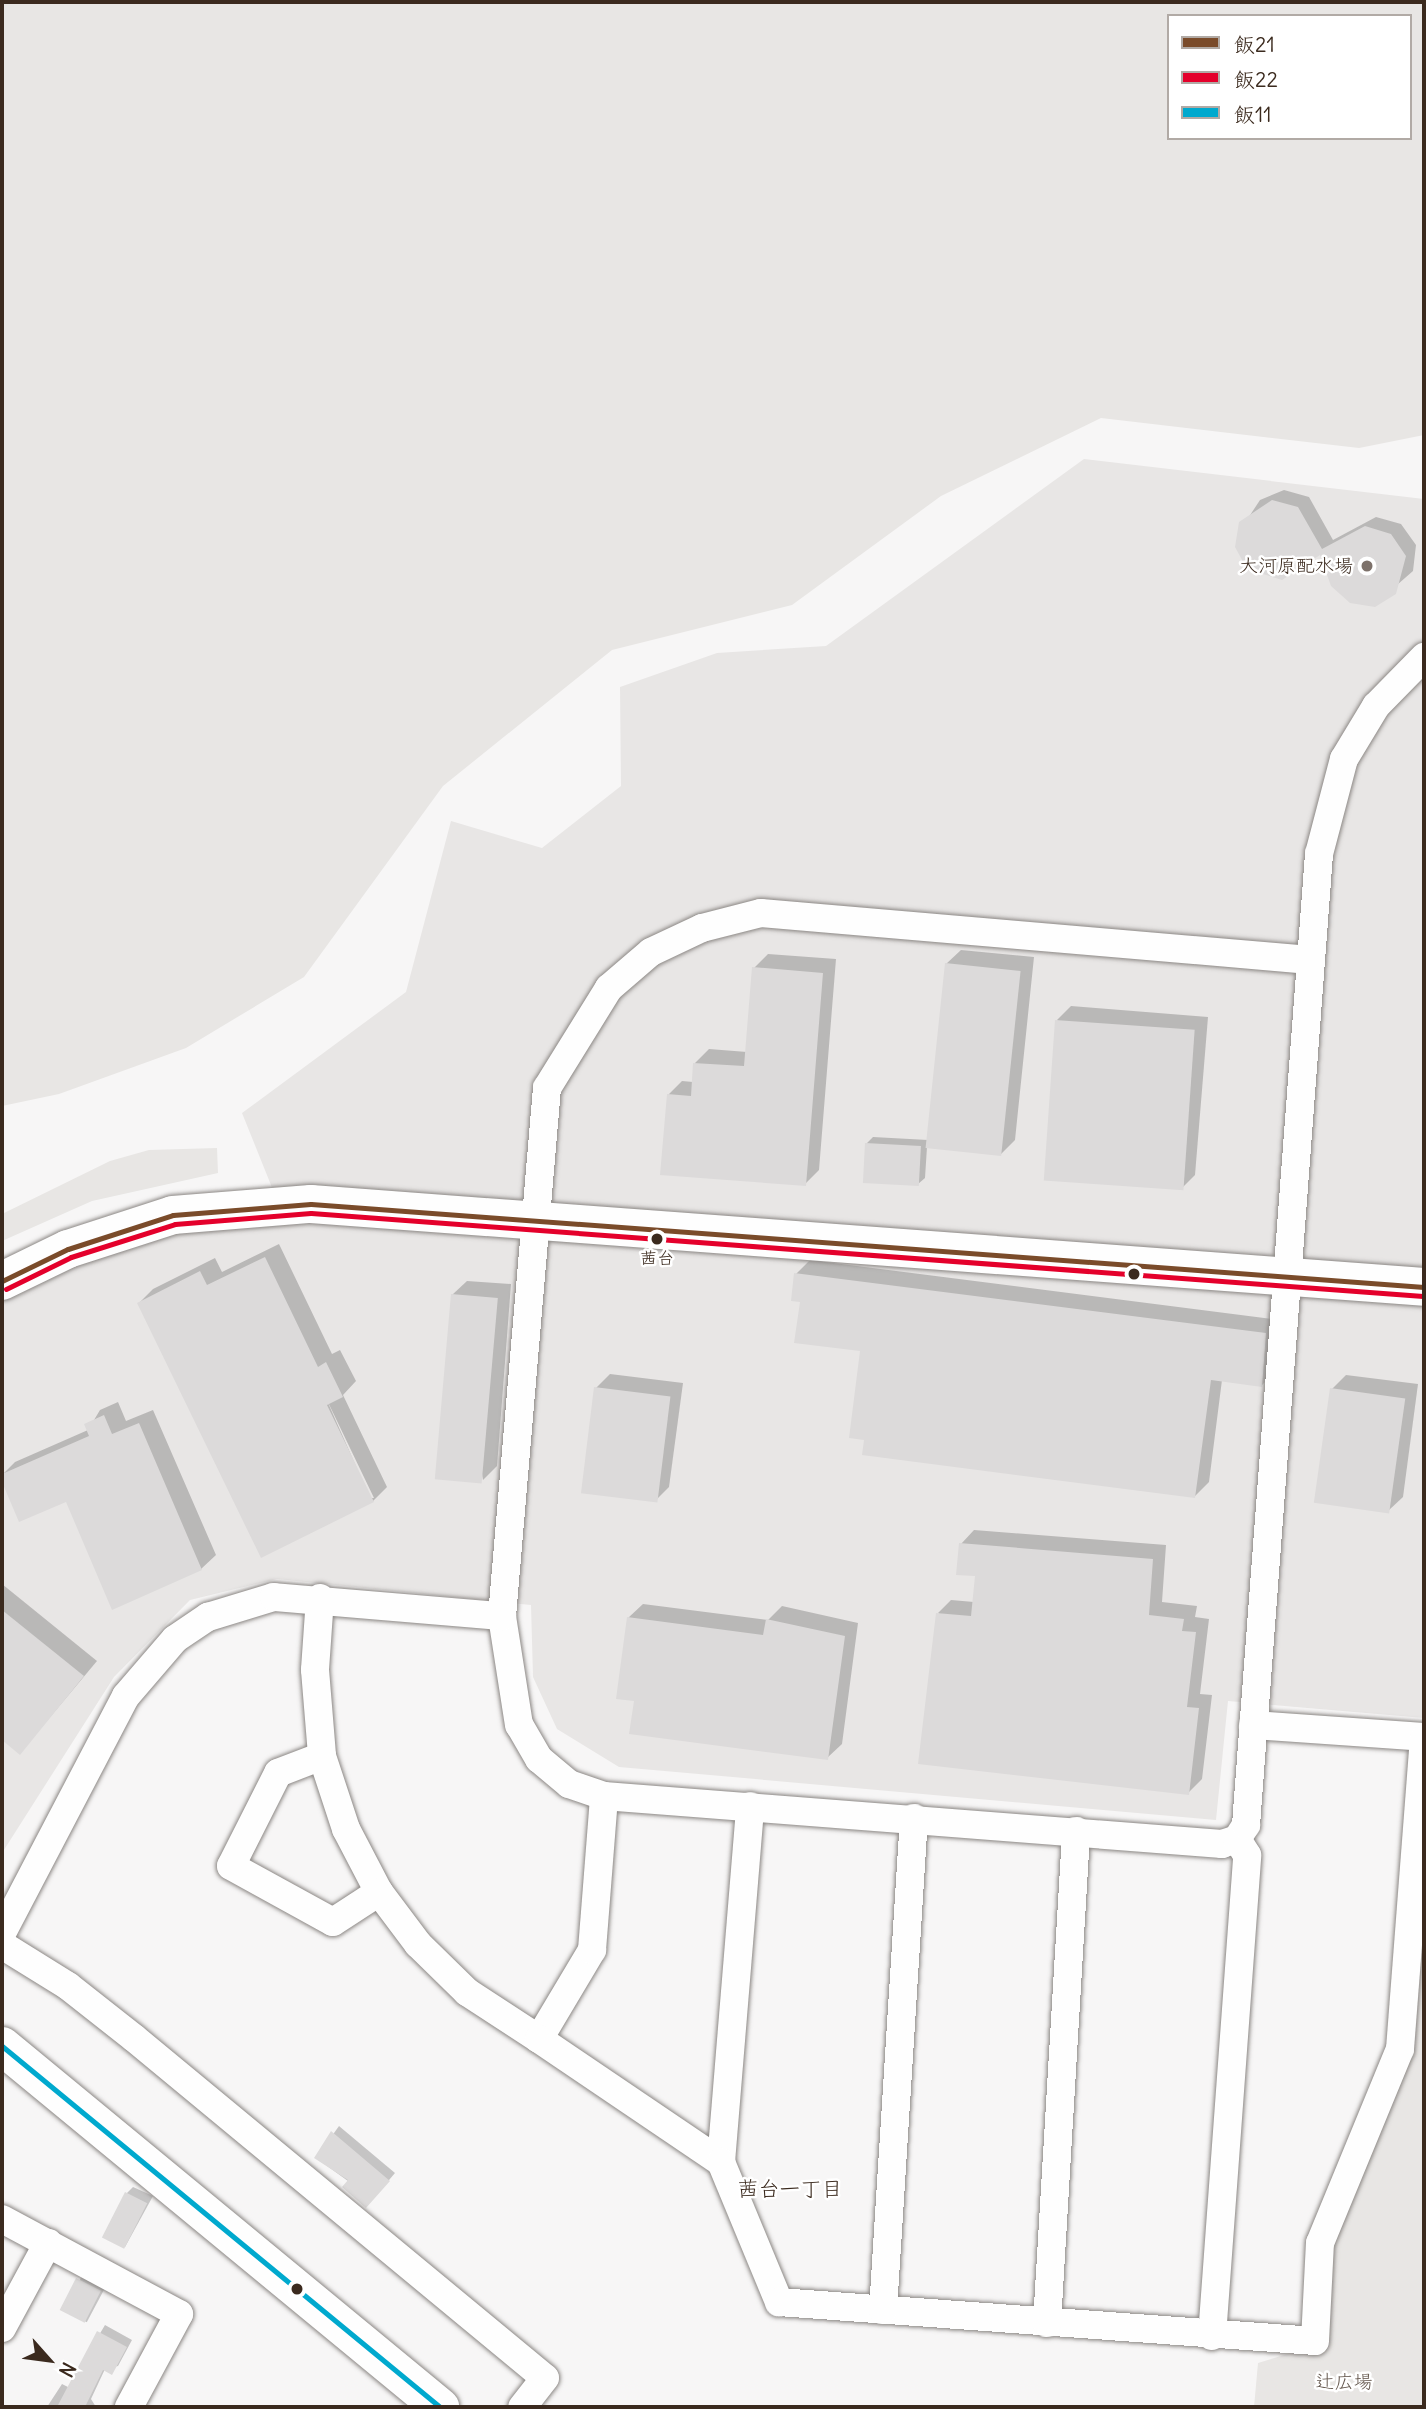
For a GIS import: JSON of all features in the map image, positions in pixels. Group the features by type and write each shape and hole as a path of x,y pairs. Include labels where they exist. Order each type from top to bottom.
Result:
{"street":[{"path":"1310,960 761,913 702,928 651,952 609,988 569,1042 547,1088 540,1219 502,1616 519,1725 539,1759 569,1784 604,1796 1222,1843 1237,1839 1246,1825 1285,1275 1319,853 1344,759 1376,706 1424,657"},
{"path":"2,1282 125,1228 223,1209 311,1204 1424,1287"},
{"path":"2,1933 126,1696 150,1664 175,1639 239,1604 320,1598 502,1616"},
{"path":"320,1598 315,1670 322,1756 346,1829 379,1892 467,1992 721,2162"},
{"path":"750,1806 721,2162 779,2302 1212,2336 1315,2341 1320,2243 1400,2049 1424,1738 1253,1725"},
{"path":"322,1756 278,1773 231,1866 333,1922 379,1892"},
{"path":"539,2039 592,1950 604,1796"},
{"path":"883,2310 914,1818"},
{"path":"1047,2323 1076,1831"},
{"path":"1212,2336 1247,1855 1237,1839"},
{"path":"2,1945 68,1986 134,2038 545,2378 522,2407"},
{"path":"2,2048 440,2407"},
{"path":"2,2219 179,2314 129,2407"},
{"path":"2,2328 48,2243"}],"shaded area":[{"path":"1084,459 1424,499 1424,1718 1228,1701 1216,1820 619,1767 557,1729 533,1677 531,1605 277,1579 190,1600 114,1677 2,1853 2,1296 146,1231 281,1210 242,1113 406,992 451,821 542,848 621,786 620,687 717,653 826,646"}],"green space":[{"path":"2,2 1424,2 1424,435 1359,448 1101,418 941,496 792,605 612,650 443,786 304,977 186,1048 59,1094 2,1106"},
{"path":"217,1148 218,1173 92,1201 2,1241 2,1214 110,1161 149,1150"},
{"name":"辻広場","path":"1424,1874 1424,2407 1254,2407 1258,2363 1294,2352 1370,2152"}],"building":[{"path":"1272,500 1298,507 1322,549 1365,526 1391,534 1406,556 1396,594 1375,607 1350,603 1331,586 1320,555 1282,580 1247,569 1235,547 1239,522"},
{"path":"945,963 1021,971 1001,1156 926,1148"},
{"path":"752,967 823,973 806,1186 660,1175 667,1094 691,1096 693,1063 744,1066"},
{"path":"1055,1020 1195,1030 1183,1190 1044,1181"},
{"path":"865,1143 921,1146 919,1186 863,1183"},
{"path":"265,1257 318,1367 326,1362 343,1397 327,1405 374,1502 261,1558 137,1303 200,1271 207,1285"},
{"path":"794,1273 1266,1333 1262,1387 1211,1380 1195,1498 862,1455 864,1440 849,1438 860,1351 794,1343 800,1302 791,1301"},
{"path":"451,1294 498,1298 482,1483 435,1479"},
{"path":"594,1387 670,1396 657,1503 581,1493"},
{"path":"1330,1388 1405,1399 1389,1513 1314,1503"},
{"path":"104,1415 112,1434 139,1423 202,1570 112,1610 66,1502 19,1522 2,1482 2,1474 89,1436 84,1424"},
{"path":"959,1543 1153,1559 1149,1615 1184,1619 1182,1631 1196,1632 1187,1707 1199,1708 1189,1795 918,1764 936,1613 971,1616 975,1576 956,1575"},
{"path":"2,1610 84,1676 20,1755 2,1740"},
{"path":"627,1617 763,1635 766,1619 845,1636 828,1760 629,1734 634,1701 616,1699"},
{"path":"331,2131 390,2181 366,2208 342,2187 348,2180 314,2158"},
{"path":"125,2192 147,2203 124,2249 102,2237"},
{"path":"76,2278 101,2291 85,2323 60,2310"},
{"path":"97,2331 127,2347 112,2375 103,2370 85,2407 57,2407"}],"transit line":[{"name":"飯21","path":"2,1281 68,1249 173,1215 311,1204 1424,1287"},
{"name":"飯22","path":"6,1289 71,1257 175,1224 311,1213 1423,1296"},
{"name":"飯11","path":"2,2046 440,2407"}],"place":[{"name":"大河原配水場","path":"1367,566"},
{"name":"茜台","path":"657,1239"}],"district":[{"name":"茜台一丁目","path":"790,2189"}]}
